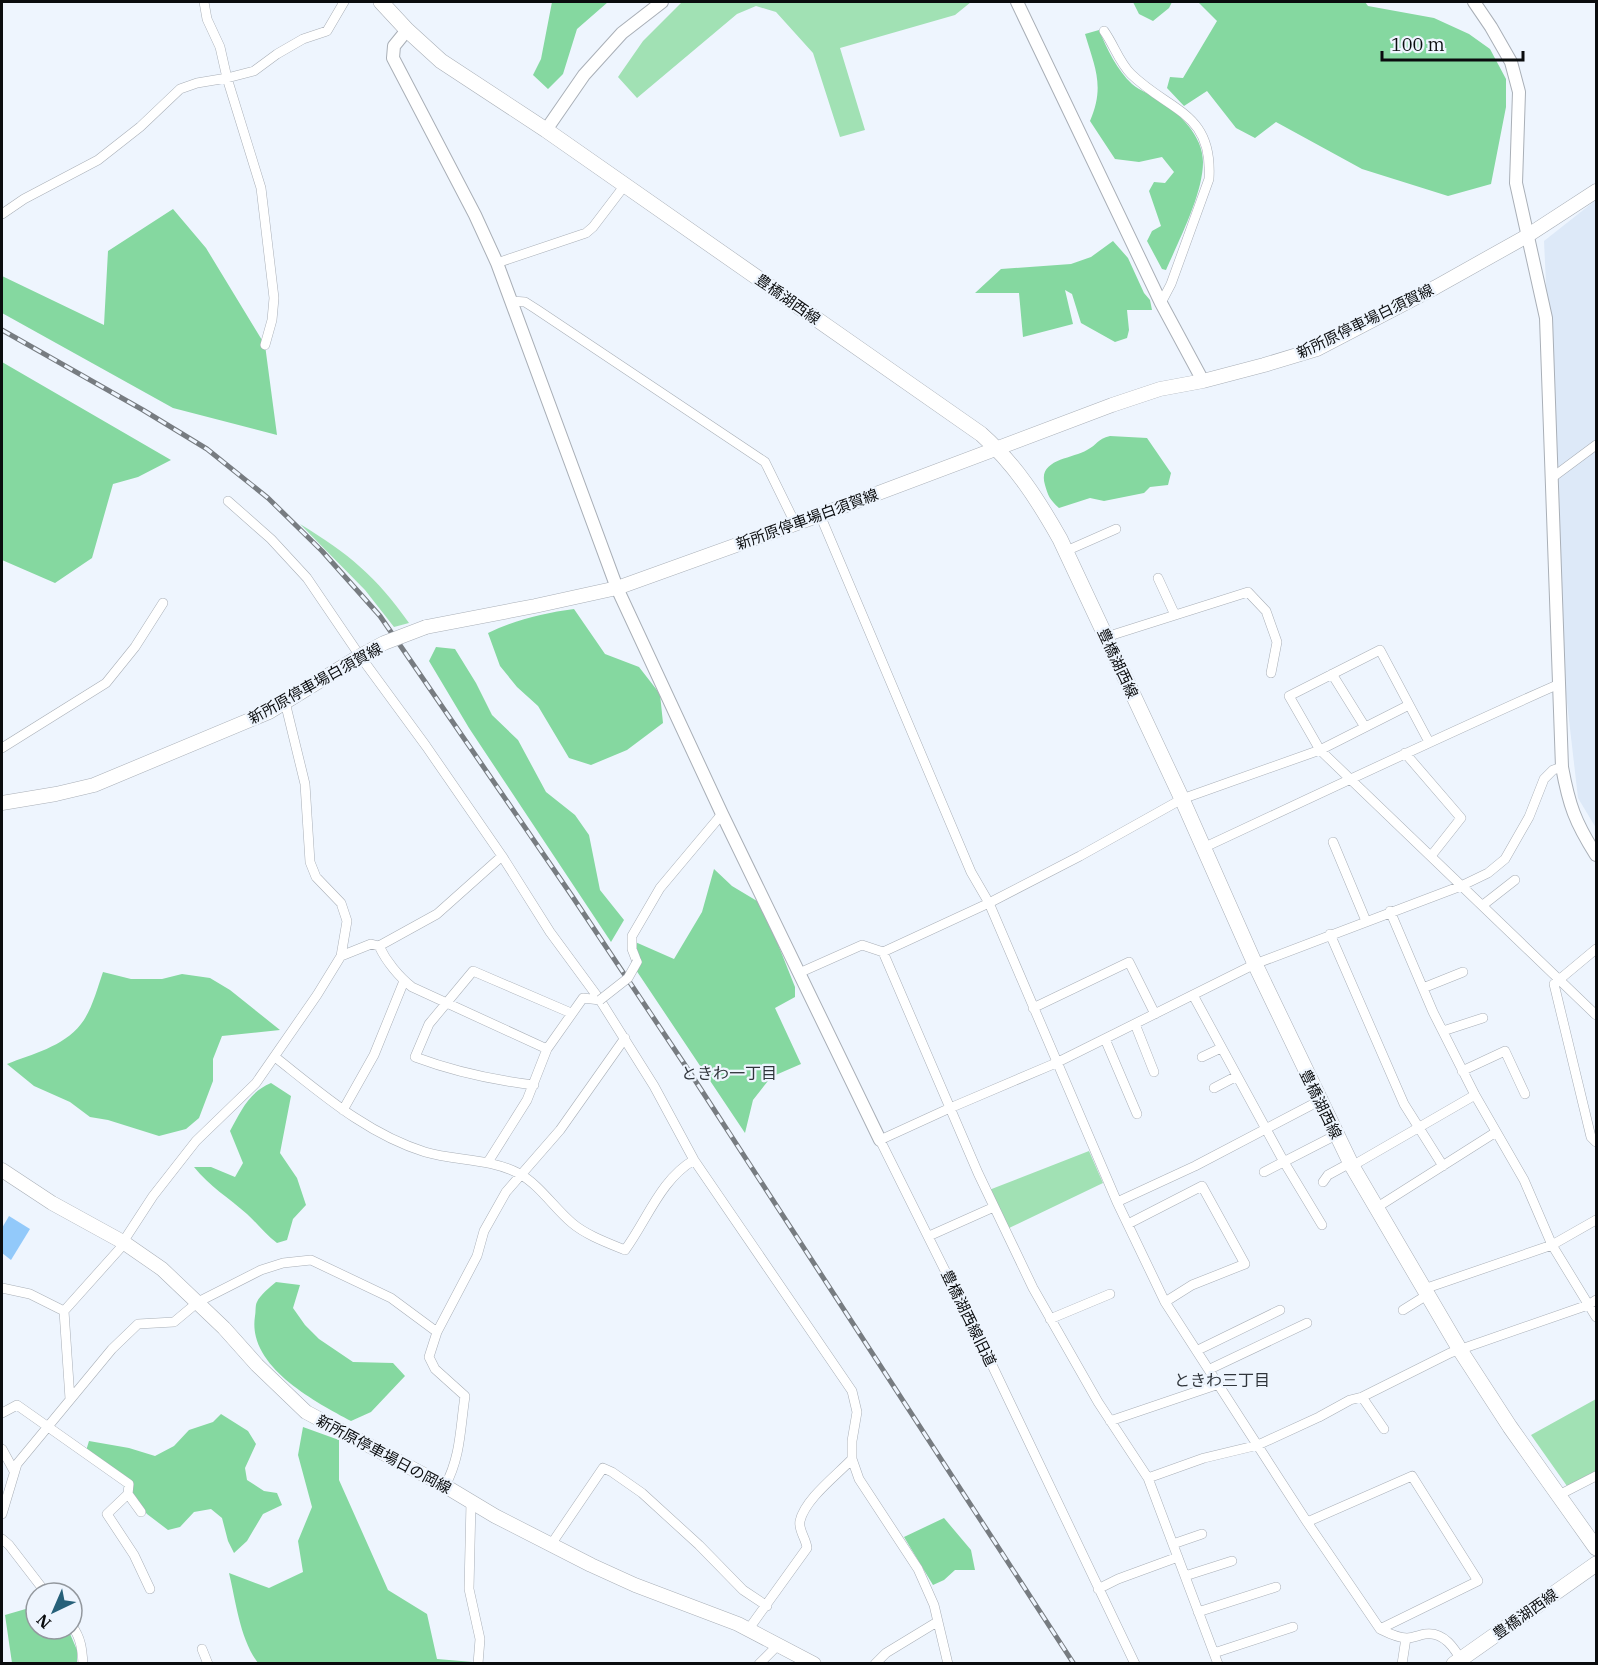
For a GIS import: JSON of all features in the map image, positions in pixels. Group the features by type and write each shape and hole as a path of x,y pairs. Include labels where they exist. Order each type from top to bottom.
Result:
{"main road":[{"name":"豊橋湖西線","path":"381,2 441,61 625,185 981,434 998,449 1038,500 1066,551 1182,799 1254,964 1351,1165 1460,1350 1557,1496 1596,1548"},
{"name":"新所原停車場白須賀線","path":"2,803 48,796 94,785 269,712 360,656 426,627 617,588 820,515 1112,405 1160,389 1203,381 1317,349 1527,236 1596,191"},
{"name":"新所原停車場日の岡線","path":"2,1170 52,1203 124,1243 162,1269 198,1302 257,1365 306,1412 471,1502 635,1585 698,1607 779,1644 814,1664"},
{"name":"豊橋湖西線","path":"1459,1662 1596,1564"}],"street":[{"path":"204,2 207,19 220,47 227,78 261,188 267,226 273,298 272,320 265,345"},
{"path":"2,214 24,199 98,160 180,90 197,82 254,71 303,39 327,31 344,2"},
{"path":"546,130 584,75 622,33 662,2"},
{"path":"1017,2 1161,303 1203,381"},
{"path":"1474,2 1511,62 1519,92 1516,183 1546,318 1562,767 1568,800 1575,818 1596,855"},
{"name":"豊橋湖西線旧道","path":"407,30 394,46 393,58 475,215 497,263 617,588 722,814 1135,1664"},
{"path":"1104,31 1129,72 1144,86 1184,113 1201,130 1207,146 1210,162 1209,179 1171,284 1161,303"},
{"path":"497,263 586,233 625,185"},
{"path":"512,301 525,302 765,462 795,523"},
{"path":"1553,477 1596,445"},
{"path":"228,501 272,539 307,578 502,856 556,941 625,1038 694,1160 852,1391 857,1412 852,1441 852,1459 859,1479 918,1569 934,1605 948,1664"},
{"path":"820,515 971,872 989,903 1117,1202 1165,1302 1307,1522 1380,1629 1393,1636 1406,1638 1428,1633 1440,1635 1456,1650 1459,1662"},
{"path":"1066,551 1116,529"},
{"path":"1158,578 1175,615"},
{"path":"1106,637 1248,592 1266,611 1276,642 1270,673"},
{"path":"2,748 106,683 135,647 164,603"},
{"path":"1429,742 1380,650 1290,696 1320,750 1353,779 1596,1015"},
{"path":"1332,674 1365,727"},
{"path":"1203,848 1559,684"},
{"path":"69,1399 64,1311 124,1243 153,1196 196,1141 256,1083 341,956 347,921 341,903 316,877 310,862 306,784 285,702"},
{"path":"800,973 862,945 883,952 989,903 1182,799 1320,750 1409,705"},
{"path":"1405,753 1461,818 1431,856"},
{"path":"880,1140 1056,1063 1254,964 1461,886 1488,873 1505,859 1529,817 1544,779 1552,770 1562,767"},
{"path":"488,1162 527,1100 547,1049 563,1029 571,1013 583,998 600,1000 628,978 637,962 632,949 632,936 660,888 722,814"},
{"path":"1333,842 1366,921"},
{"path":"341,956 371,944 379,946 437,914 502,856"},
{"path":"1483,905 1515,880"},
{"path":"1390,911 1462,1071 1524,1180 1552,1245 1592,1302 1596,1317"},
{"path":"1330,934 1404,1104 1443,1166"},
{"path":"379,946 404,981 412,987 547,1049"},
{"path":"1596,949 1554,984 1591,1137 1596,1142"},
{"path":"883,952 1013,1249 1050,1319 1110,1421 1148,1478 1218,1664"},
{"path":"1033,1008 1129,962 1155,1014"},
{"path":"534,1085 491,1080 448,1069 416,1057 429,1024 473,970 571,1013"},
{"path":"1423,988 1463,972"},
{"path":"343,1110 374,1055 404,981"},
{"path":"1193,995 1266,1130 1322,1225"},
{"path":"1443,1031 1483,1018"},
{"path":"1135,1024 1154,1072"},
{"path":"445,1486 455,1467 460,1445 465,1396 435,1369 429,1357 437,1332 477,1256 484,1231 506,1192 560,1130 625,1038"},
{"path":"1105,1039 1137,1114"},
{"path":"1202,1057 1221,1047"},
{"path":"1462,1071 1505,1051 1525,1094"},
{"path":"274,1057 362,1123 404,1145 446,1158 488,1162 521,1174 574,1224 625,1250 667,1184 682,1167 694,1160"},
{"path":"1214,1088 1237,1076"},
{"path":"1323,1182 1328,1175 1351,1165 1475,1095"},
{"path":"1117,1202 1266,1130 1319,1101"},
{"path":"1376,1208 1496,1132"},
{"path":"1264,1172 1336,1135"},
{"path":"1128,1224 1202,1186 1245,1264 1192,1285 1165,1302"},
{"path":"929,1236 994,1207"},
{"path":"1403,1310 1426,1292 1552,1245 1596,1220"},
{"path":"2,1514 17,1464 112,1349 138,1324 174,1323 198,1302 261,1270 284,1263 310,1260 391,1298 437,1332"},
{"path":"2,1288 30,1294 64,1311"},
{"path":"1050,1319 1110,1294"},
{"path":"1148,1478 1204,1458 1258,1445 1460,1350 1592,1302"},
{"path":"1198,1350 1280,1310"},
{"path":"1210,1369 1307,1323"},
{"path":"1110,1421 1219,1384"},
{"path":"1362,1397 1384,1429"},
{"path":"2,1413 17,1405 129,1484 128,1494 107,1514 134,1555 150,1589"},
{"path":"2,1449 15,1471"},
{"path":"748,1630 807,1548 806,1538 800,1532 800,1522 808,1504 852,1459"},
{"path":"552,1543 603,1468 642,1493 699,1545 743,1590 767,1606"},
{"path":"1307,1522 1412,1476 1478,1581 1380,1629"},
{"path":"1557,1496 1596,1476"},
{"path":"128,1494 141,1512"},
{"path":"471,1502 469,1589 480,1639 478,1664"},
{"path":"1173,1544 1202,1534"},
{"path":"2,1539 37,1581"},
{"path":"1098,1589 1118,1579 1178,1557"},
{"path":"1185,1576 1232,1561"},
{"path":"1198,1612 1276,1587"},
{"path":"875,1664 886,1653 937,1622"},
{"path":"1214,1653 1293,1627"},
{"path":"1402,1664 1406,1638"},
{"path":"80,1641 83,1664"},
{"path":"759,1664 779,1644"},
{"path":"202,1649 208,1664"}],"shaded area":[{"path":"1596,200 1596,828 1578,798 1565,685 1544,241"}],"green space":[{"path":"552,2 608,2 577,29 563,74 548,89 533,75 541,59"},
{"path":"682,2 971,2 955,15 840,48 865,130 840,137 813,53 776,12 756,6 737,14 637,98 618,77 643,41"},
{"path":"1133,2 1172,2 1169,8 1153,21 1139,14"},
{"path":"1198,2 1365,2 1368,6 1434,18 1469,34 1490,49 1506,79 1506,107 1491,184 1448,196 1362,169 1276,122 1255,138 1236,128 1207,91 1184,106 1167,88 1170,77 1183,78 1217,21"},
{"path":"1099,30 1113,59 1132,84 1160,100 1175,112 1195,135 1202,152 1202,175 1195,202 1166,270 1162,269 1147,241 1152,231 1161,226 1149,191 1154,182 1165,183 1174,172 1162,157 1139,162 1115,159 1090,121 1095,109 1098,87 1095,67 1085,34"},
{"path":"173,209 206,248 265,345 277,435 173,408 2,313 2,276 104,325 108,251"},
{"path":"1113,241 1128,258 1144,293 1150,300 1152,310 1127,310 1129,330 1127,338 1115,342 1081,323 1072,294 1065,290 1073,324 1023,337 1019,293 975,293 1001,269 1071,264 1091,257"},
{"path":"2,362 171,460 138,477 113,484 92,558 55,583 2,560"},
{"path":"1110,436 1147,438 1171,473 1168,485 1150,487 1144,493 1104,501 1090,498 1059,508 1047,492 1044,476 1046,470 1057,461 1081,453"},
{"path":"300,524 360,567 385,592 409,623 394,627 365,590"},
{"path":"574,609 605,654 639,667 660,694 663,723 627,750 591,765 569,758 538,706 517,687 500,666 488,633 530,618"},
{"path":"436,647 455,649 492,715 518,740 546,792 575,815 589,835 600,890 624,920 611,942 469,728 429,661"},
{"path":"714,869 732,886 762,904 795,987 795,997 775,1008 801,1064 771,1077 753,1100 745,1133 636,970 633,941 674,959 702,912"},
{"path":"103,972 131,979 162,979 182,974 210,978 230,990 280,1030 222,1036 213,1059 213,1081 199,1118 186,1129 159,1136 108,1120 90,1117 70,1102 34,1086 7,1064 47,1049 74,1032 88,1012"},
{"path":"271,1083 291,1096 280,1153 297,1178 306,1205 293,1219 287,1240 277,1243 194,1167 211,1167 235,1177 243,1163 230,1131 251,1097"},
{"path":"1089,1151 1103,1183 1007,1229 989,1190"},
{"path":"276,1282 300,1285 293,1308 319,1339 353,1362 393,1363 405,1376 371,1412 351,1421 319,1403 286,1380 261,1351 255,1334 256,1305 258,1299"},
{"path":"1596,1399 1596,1471 1567,1486 1531,1435"},
{"path":"221,1414 248,1431 256,1444 245,1468 247,1480 264,1491 277,1493 282,1505 263,1514 247,1541 234,1553 222,1518 211,1509 194,1512 180,1527 168,1530 147,1514 122,1484 85,1454 89,1441 129,1448 155,1456 174,1446 189,1430 213,1422"},
{"path":"303,1427 339,1440 339,1480 388,1590 427,1614 437,1659 472,1663 258,1663 243,1632 229,1573 269,1588 303,1572 298,1541 312,1507 298,1455"},
{"path":"944,1518 971,1550 975,1570 955,1570 944,1580 933,1585 904,1537"},
{"path":"24,1609 24,1641 73,1641 77,1650 77,1663 12,1663 5,1615"}],"water":[{"path":"9,1216 30,1229 11,1260 2,1253 2,1228"}],"railway":[{"path":"2,330 207,449 268,498 322,551 380,616 689,1071 1074,1664"}],"district":[{"name":"ときわ一丁目","path":"729,1073"},
{"name":"ときわ三丁目","path":"1222,1380"}]}
